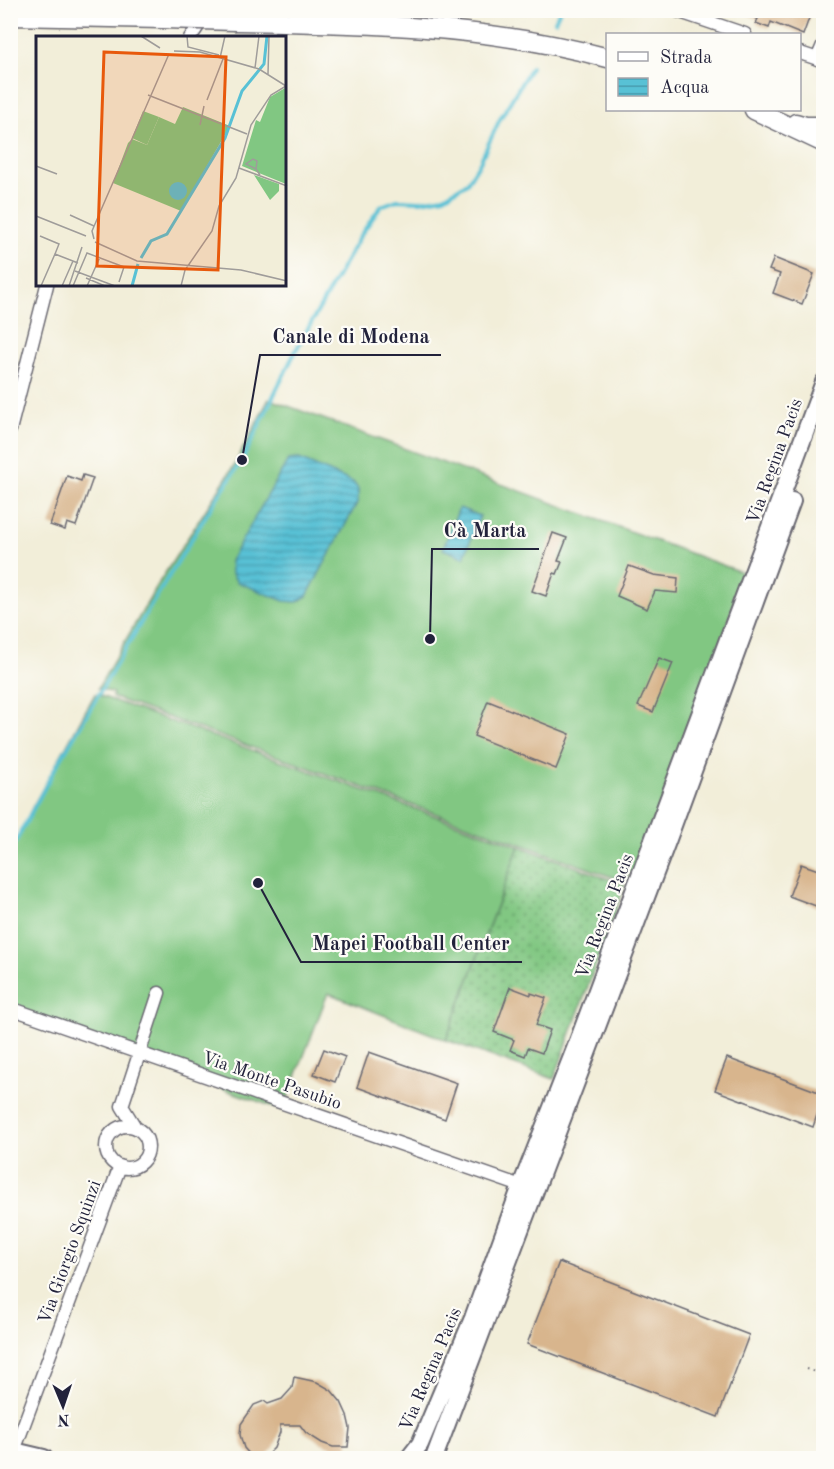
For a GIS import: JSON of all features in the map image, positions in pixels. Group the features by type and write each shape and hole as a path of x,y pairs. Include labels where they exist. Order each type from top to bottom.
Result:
{"main road":[{"path":"10,16 362,23 487,33 562,45 606,57"},
{"path":"760,112 806,126 824,126"},
{"path":"760,112 824,143"}],"street":[{"path":"191,36 209,10"},
{"path":"674,10 742,33"},
{"path":"801,53 820,60 824,43"},
{"path":"10,430 47,286"},
{"name":"Via Regina Pacis","path":"409,1458 420,1444 473,1318 824,382"},
{"name":"Via Regina Pacis","path":"434,1458 756,602 824,413"},
{"name":"Via Giorgio Squinzi","path":"135,1126 120,1126 109,1136 106,1143 109,1157 120,1166 132,1167 143,1161 147,1155 146,1136 135,1126 122,1107 159,993"},
{"name":"Via Monte Pasubio","path":"10,1008 521,1186"},
{"name":"Via Giorgio Squinzi","path":"12,1450 120,1166"},
{"path":"12,1450 44,1458"}],"path":[{"path":"622,10 635,15 640,10"},
{"path":"806,1369 824,1375"}],"green space":[{"path":"269,399 744,573 652,855 629,873 626,882 112,697 113,693 98,688 160,581 234,466"},
{"path":"95,694 519,846 446,1040 328,993 283,1110 11,1015 10,853 33,806"},
{"path":"519,846 625,885 554,1079 446,1040"}],"water":[{"path":"299,459 353,482 358,489 358,501 307,596 297,602 284,601 237,582 231,572 230,561 288,460"},
{"path":"459,508 480,516 464,557 443,549"}],"building":[{"path":"737,10 812,10 803,35 771,22 769,28 756,23 758,19"},
{"path":"774,258 814,274 802,304 773,293 780,274 769,270"},
{"path":"83,475 93,478 76,526 67,523 65,530 50,525 67,476 81,481"},
{"path":"553,533 567,538 558,561 562,562 557,574 554,573 546,596 532,591"},
{"path":"629,566 654,575 678,578 677,593 655,591 647,609 617,596"},
{"path":"659,658 673,663 653,712 638,706"},
{"path":"488,701 570,734 556,769 474,736"},
{"path":"801,864 824,872 824,909 789,896"},
{"path":"510,987 546,998 536,1025 550,1030 542,1053 528,1048 525,1056 510,1050 514,1040 494,1032"},
{"path":"324,1049 345,1057 335,1082 314,1074"},
{"path":"369,1052 457,1083 445,1119 357,1087"},
{"path":"727,1058 824,1094 813,1127 715,1090"},
{"path":"559,1262 749,1335 718,1417 527,1344"},
{"path":"294,1377 317,1382 331,1390 341,1402 350,1428 348,1447 333,1447 322,1443 306,1433 300,1425 280,1425 274,1448 264,1458 253,1458 244,1448 240,1435 241,1424 254,1405 264,1401 268,1404 282,1399 292,1388"}],"waterway":[{"path":"555,21 560,10"},
{"path":"10,852 53,772 150,607 242,460 296,350 360,236 381,206 397,200 420,201 444,197 467,183 479,164 500,119 531,67"}],"place":[{"name":"Canale di Modena","path":"242,460"},
{"name":"Cà Marta","path":"430,639"},
{"name":"Mapei Football Center","path":"258,883"}]}
